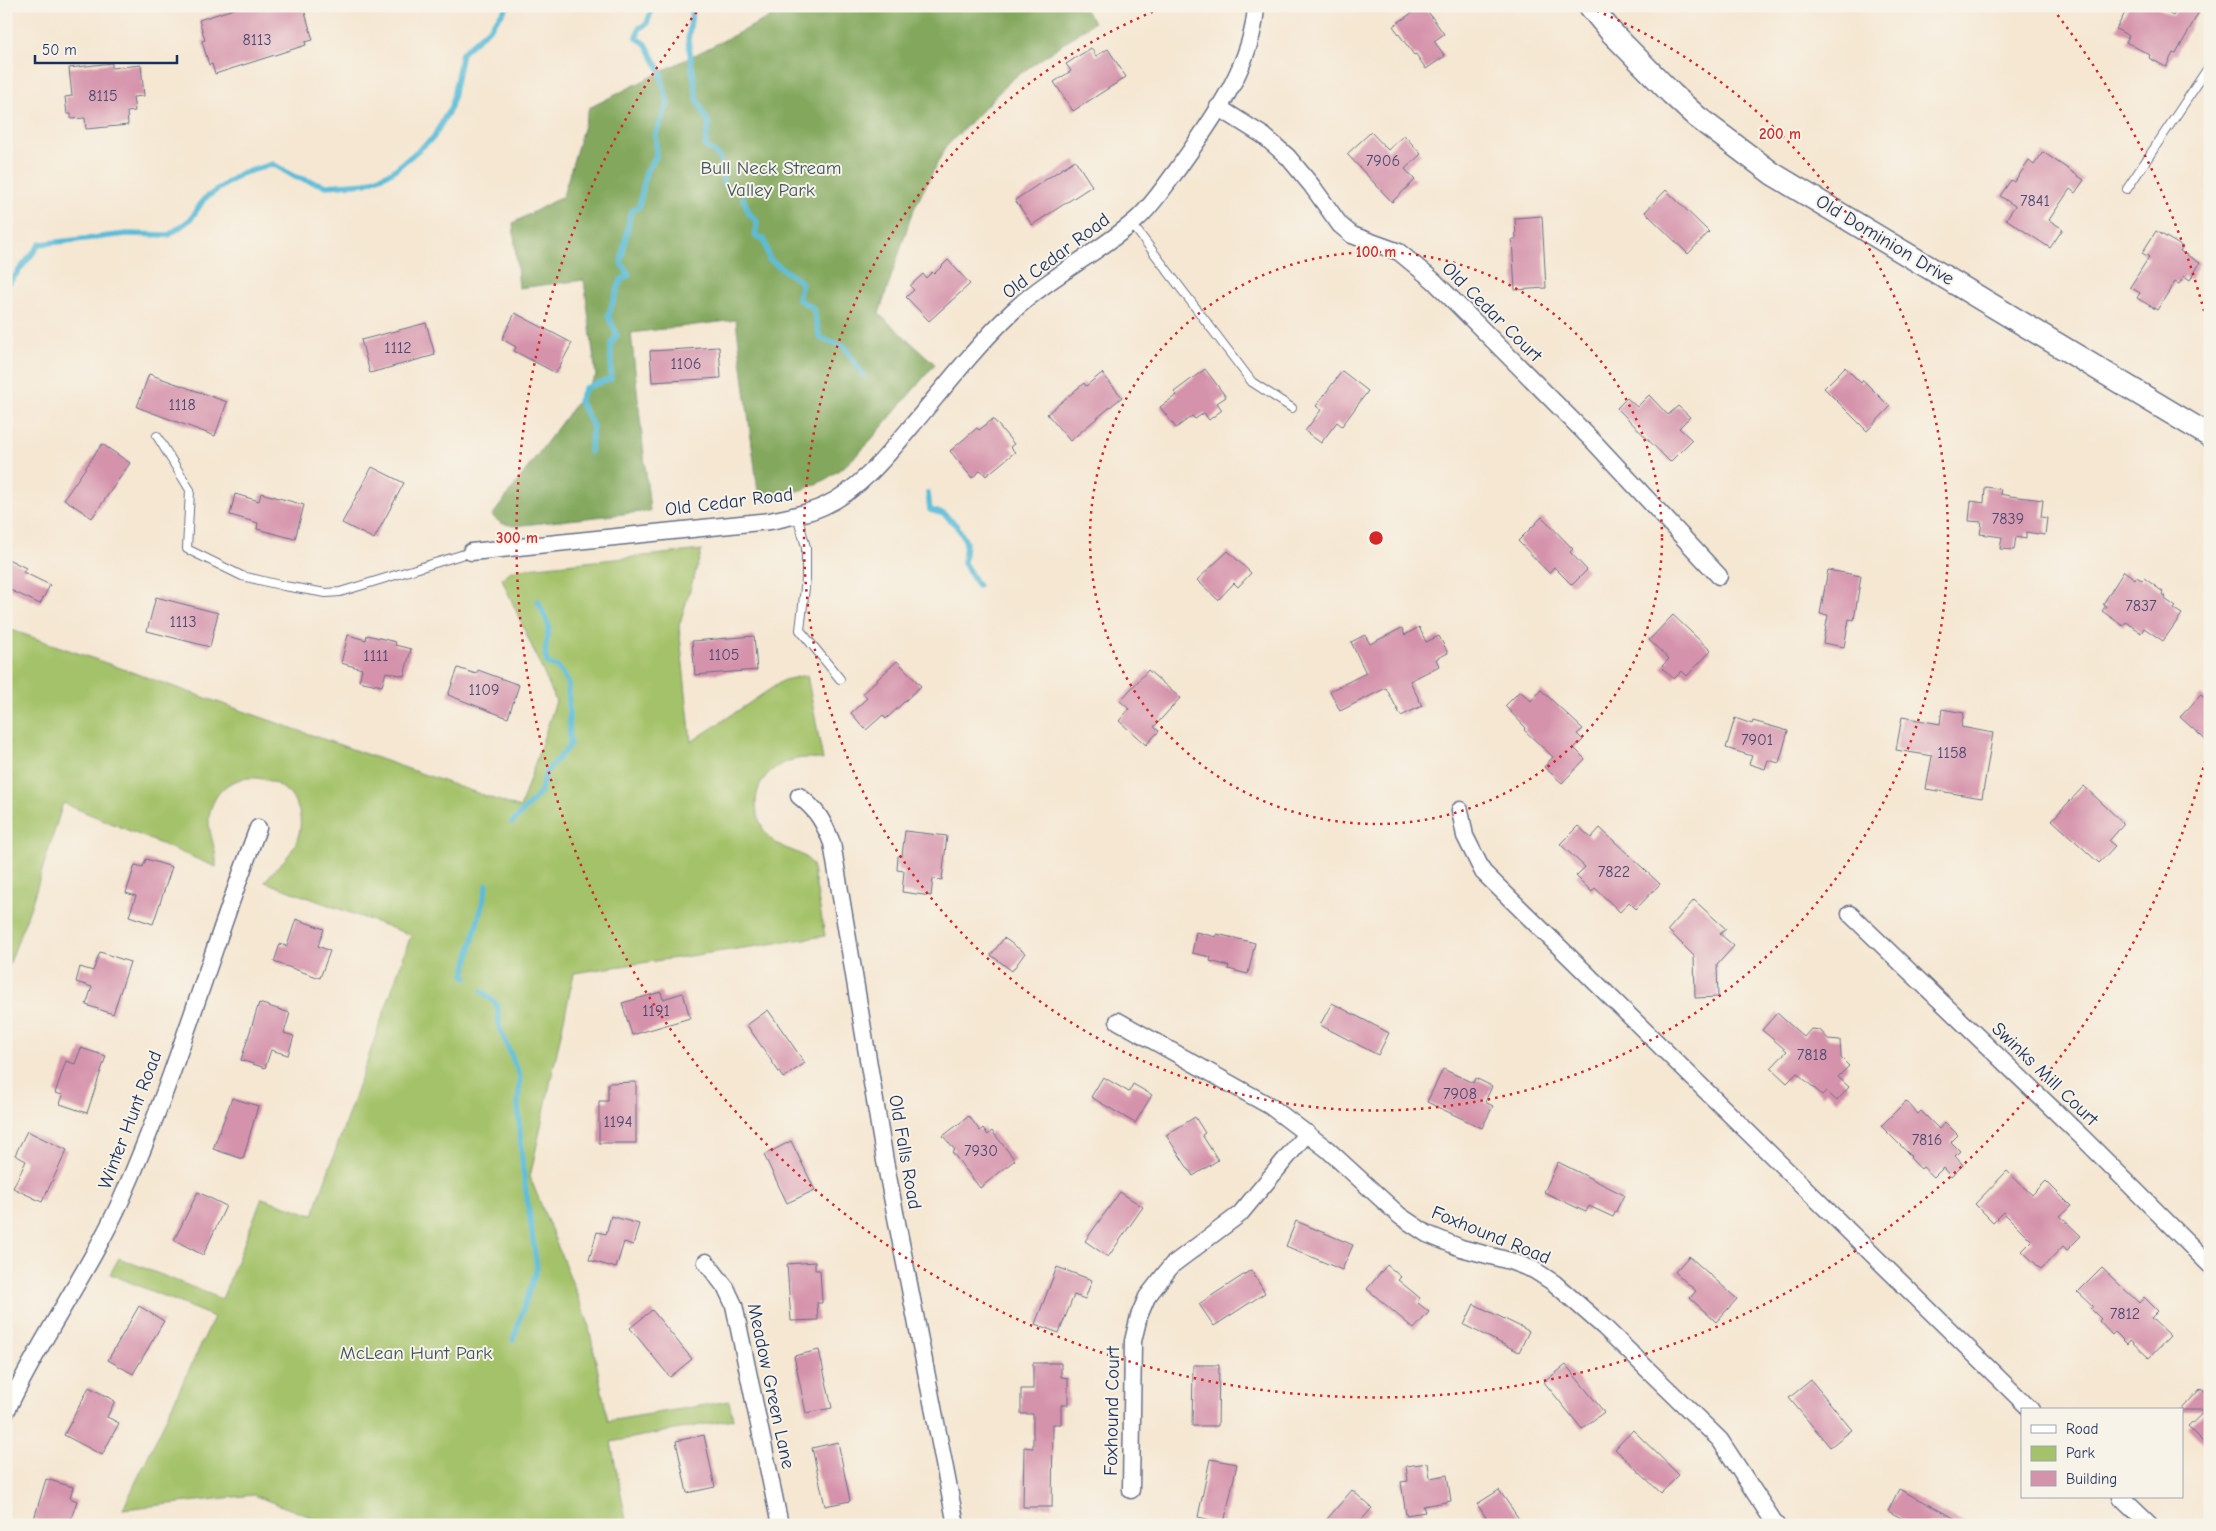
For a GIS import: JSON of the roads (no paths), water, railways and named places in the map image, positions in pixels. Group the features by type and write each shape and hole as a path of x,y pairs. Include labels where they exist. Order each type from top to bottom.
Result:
{"main road":[{"name":"Old Dominion Drive","path":"1590,6 1612,33 1697,117 1773,174 2210,436"}],"street":[{"name":"Old Cedar Road","path":"472,552 688,528 748,524 797,515 825,506 868,475 1012,312 1042,287 1099,250 1132,224 1157,198 1197,142 1242,63 1254,30 1256,6"},
{"name":"Old Cedar Court","path":"1218,107 1264,136 1288,156 1340,225 1352,235 1399,252 1434,281 1594,442 1719,576"},
{"name":"Old Falls Road","path":"799,796 815,808 824,823 832,843 885,1161 956,1525"},
{"path":"1460,810 1465,836 1483,872 2028,1408"},
{"name":"Winter Hunt Road","path":"6,1412 21,1380 121,1201 146,1143 227,908 258,828"},
{"name":"Swinks Mill Court","path":"1850,914 2085,1140 2210,1265"},
{"name":"Foxhound Road","path":"1118,1021 1253,1096 1307,1133 1400,1216 1427,1234 1461,1248 1510,1261 1534,1270 1554,1283 1604,1327 1720,1440 1776,1525"},
{"name":"Foxhound Court","path":"1131,1490 1132,1342 1139,1316 1147,1298 1172,1265 1240,1214 1307,1133"},
{"name":"Meadow Green Lane","path":"706,1262 726,1288 734,1305 780,1525"},
{"path":"2122,1498 2150,1525"}],"lane":[{"path":"2127,189 2210,65"},
{"path":"1132,224 1252,382 1292,408"},
{"name":"Old Cedar Road","path":"157,436 190,490 187,549 242,576 292,588 326,593 340,592 472,552"},
{"path":"797,515 806,548 806,579 800,630 840,679"}],"waterway":[{"path":"6,287 40,244 127,234 169,235 191,219 204,199 240,174 273,164 295,177 327,186 366,183 392,172 433,138 451,107 462,53 490,28 508,6"},
{"path":"590,452 593,426 579,401 585,388 611,379 611,344 617,335 608,316 621,280 629,275 621,263 631,211 639,207 646,172 656,157 656,133 668,104 660,70 646,44 637,38 639,28 647,24 651,11 648,6"},
{"path":"693,6 688,40 697,100 709,124 705,146 718,157 722,169 723,182"},
{"path":"743,198 749,213 757,222 755,236 764,239 769,259 802,283 798,299 813,308 820,338 844,346 863,375"},
{"path":"928,493 930,510 944,514 957,526 966,542 964,563 978,586"},
{"path":"512,823 540,793 546,772 570,745 568,682 557,667 547,663 545,653 549,626 538,601"},
{"path":"467,977 464,975 487,885"},
{"path":"482,991 497,1005 500,1029 520,1076 518,1104 523,1170 537,1268 513,1340"}],"park label":[{"name":"Bull Neck Stream Valley Park","path":"771,179"},
{"name":"McLean Hunt Park","path":"416,1353"}]}
